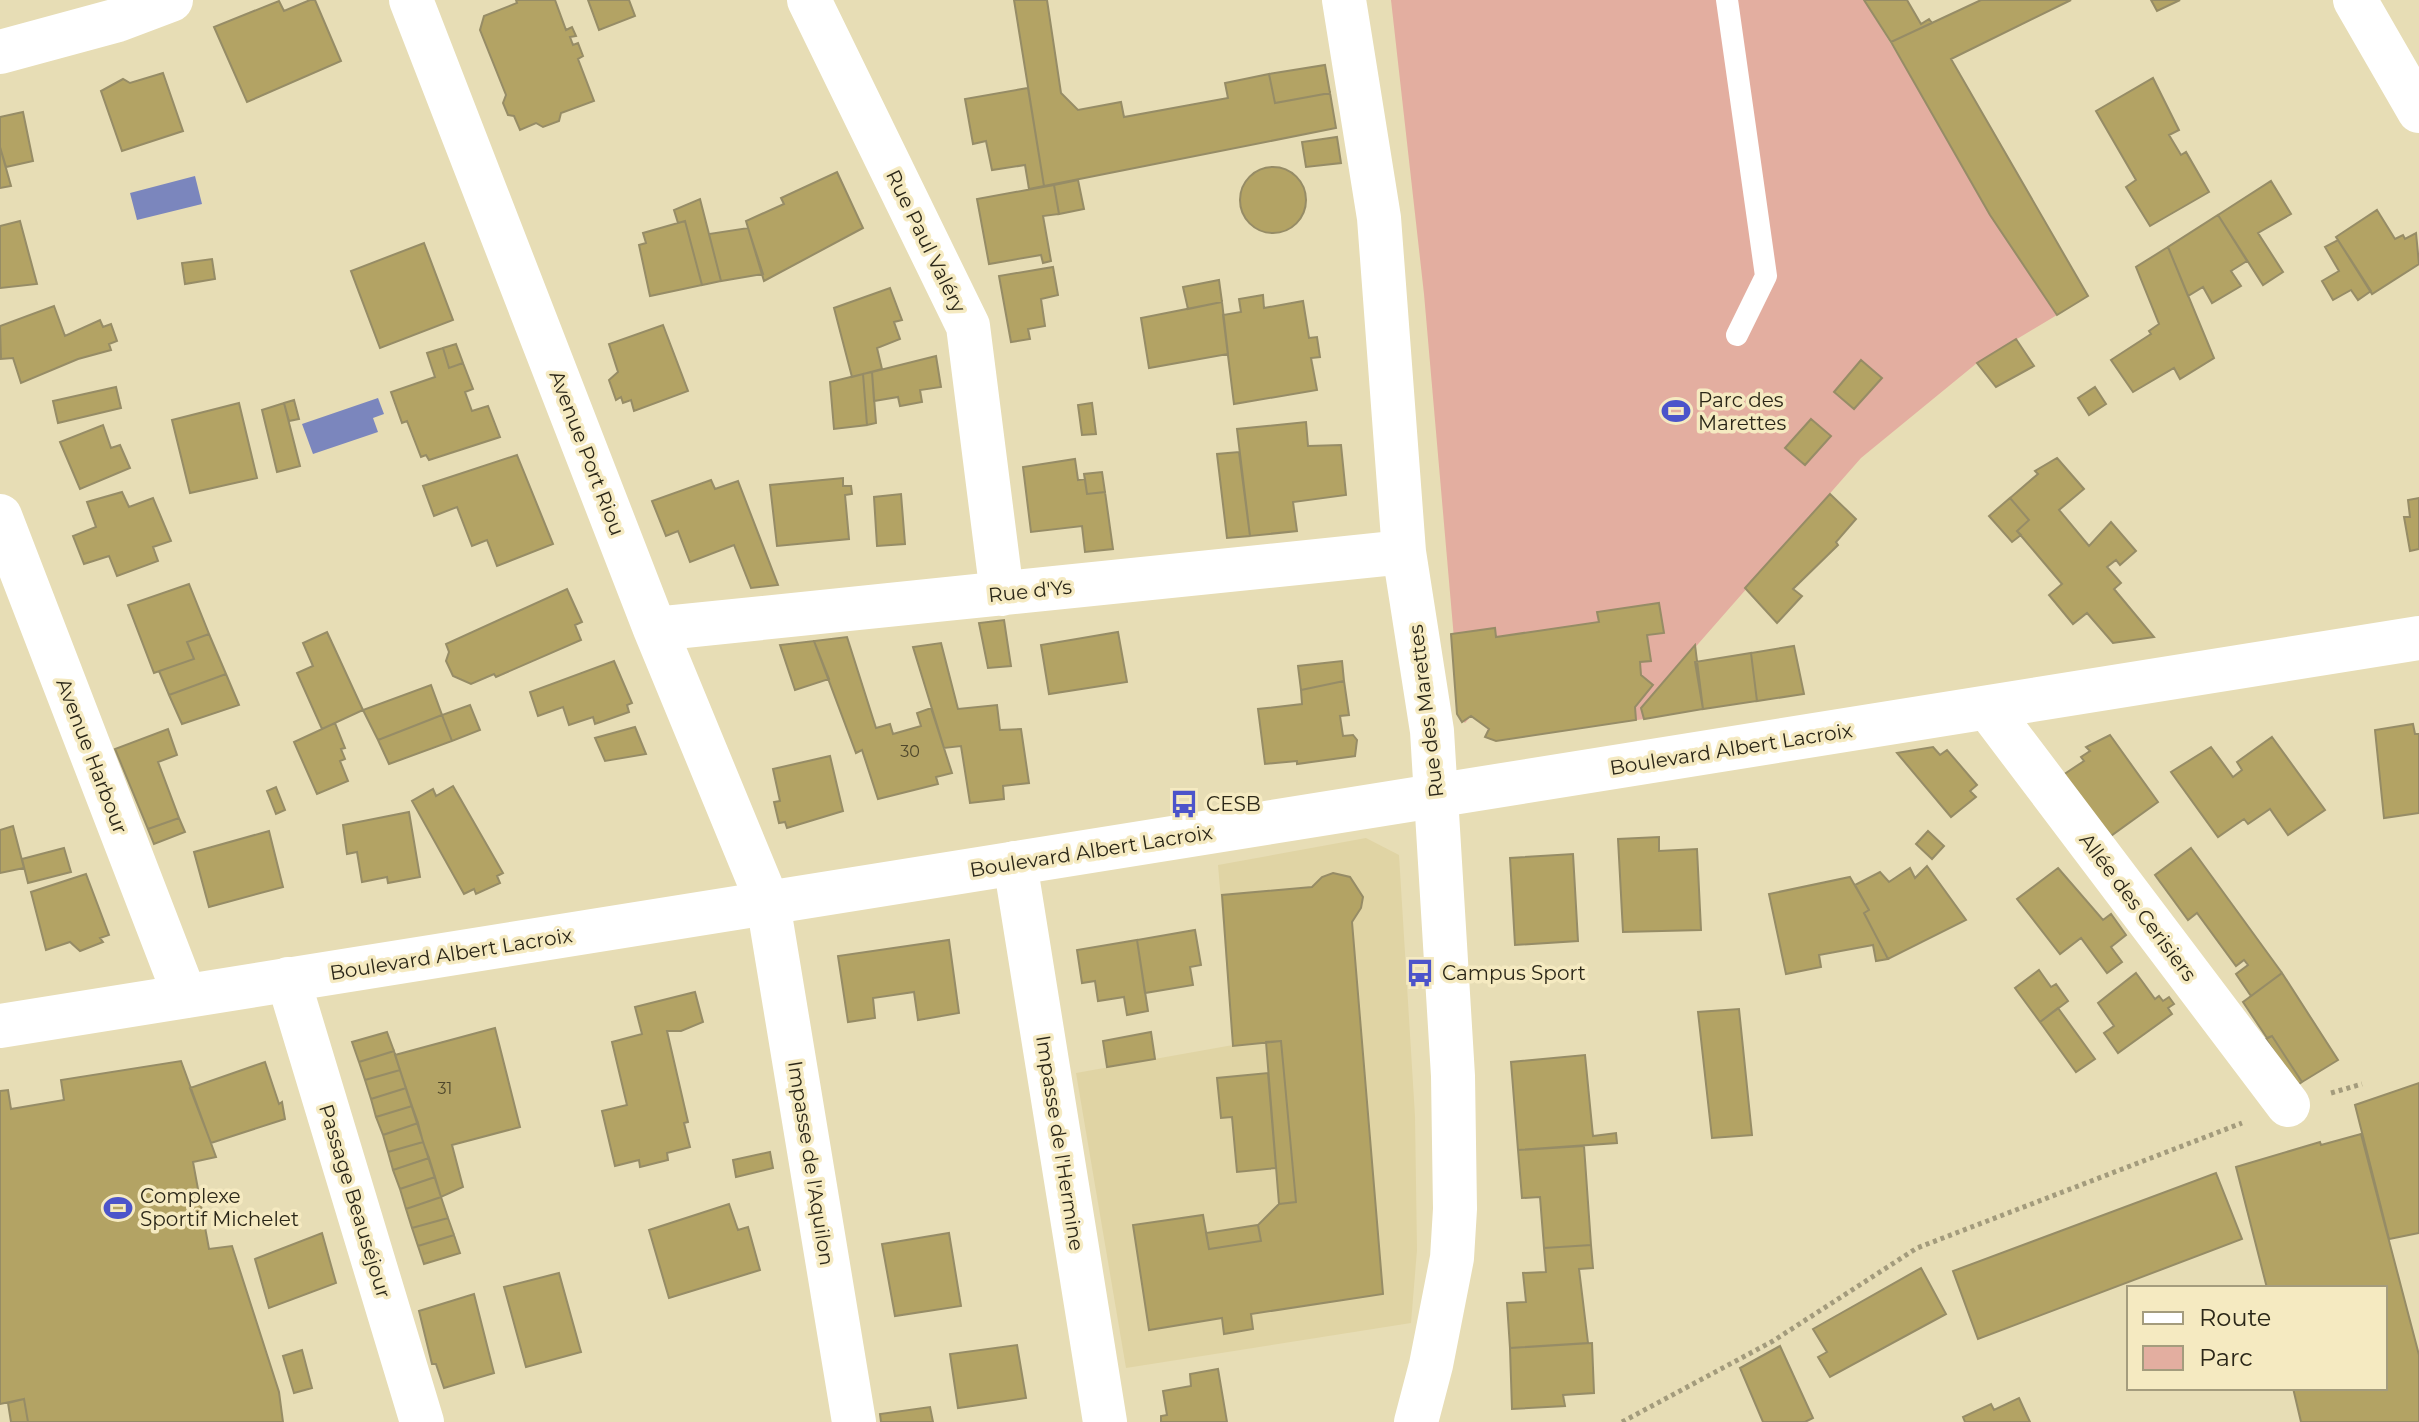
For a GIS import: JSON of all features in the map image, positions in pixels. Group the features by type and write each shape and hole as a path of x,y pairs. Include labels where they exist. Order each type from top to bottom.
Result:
{"street":[{"path":"0,52 118,20 171,0"},
{"name":"Avenue Port Riou","path":"411,0 655,629 768,903"},
{"name":"Rue Paul Valéry","path":"809,0 968,326 1002,594"},
{"name":"Rue des Marettes","path":"1344,0 1379,218 1404,552 1432,731 1453,1076 1455,1209 1452,1258 1416,1422"},
{"path":"2355,0 2419,111"},
{"name":"Avenue Harbour","path":"0,516 185,996"},
{"name":"Rue d'Ys","path":"655,629 1404,552"},
{"name":"Boulevard Albert Lacroix","path":"0,1026 2419,638"},
{"name":"Allée des Cerisiers","path":"1988,708 2288,1105"},
{"name":"Impasse de l'Hermine","path":"1015,863 1105,1422"},
{"name":"Impasse de l'Aquilon","path":"768,903 854,1422"},
{"name":"Passage Beauséjour","path":"288,979 422,1422"}],"lane":[{"path":"1727,0 1766,276 1737,335"}],"path":[{"path":"1622,1422 1773,1341 1917,1248 2288,1105 2362,1084"}],"shaded area":[{"path":"1366,838 1399,855 1415,1116 1417,1250 1411,1323 1126,1368 1076,1073 1233,1045 1218,865"}],"green space":[{"name":"Parc des Marettes","path":"1391,0 1864,0 2057,315 1977,363 1861,458 1642,708 1644,719 1496,741 1485,737 1488,728 1471,716 1465,723 1461,719 1424,294"}],"water":[{"path":"195,176 202,204 137,220 130,193"},
{"path":"378,398 384,414 373,418 378,432 313,454 302,424"}],"building":[{"path":"315,0 341,61 247,102 214,27 279,1 284,11"},
{"path":"516,0 555,0 566,30 572,27 576,36 570,37 573,45 578,43 583,56 578,59 594,101 561,113 559,121 543,127 536,123 520,130 503,103 506,95 480,30 484,16 517,3"},
{"path":"588,0 629,0 635,16 599,30"},
{"path":"1014,0 1047,0 1061,93 1078,110 1121,102 1124,117 1228,98 1225,83 1269,74 1275,103 1330,93 1336,128 1044,186"},
{"path":"1864,0 1907,0 1921,24 1929,19 1932,23 1891,42"},
{"path":"1981,0 2071,0 1951,59 2088,296 2057,315 1990,215 1891,42"},
{"path":"2151,0 2180,0 2157,11"},
{"path":"1325,65 1330,93 1275,103 1269,74"},
{"path":"163,73 183,131 122,151 101,91 123,79 130,83"},
{"path":"2153,78 2179,130 2169,135 2181,155 2186,152 2209,192 2150,226 2126,187 2136,180 2096,111"},
{"path":"1028,88 1044,186 1029,189 1025,165 992,170 986,141 973,144 965,99"},
{"path":"23,112 33,161 6,167 0,147 0,117"},
{"path":"1337,137 1341,163 1306,167 1302,142"},
{"path":"0,147 11,186 0,188"},
{"path":"1266,167 1280,167 1292,172 1301,181 1306,200 1304,213 1297,224 1280,233 1266,233 1254,228 1245,219 1240,207 1240,193 1245,181 1254,172"},
{"path":"837,172 863,228 764,281 746,221 784,204 781,198"},
{"path":"1078,180 1084,209 1059,214 1054,185"},
{"path":"2271,181 2291,214 2258,233 2283,272 2263,285 2218,215"},
{"path":"1054,185 1059,214 1043,216 1051,261 1043,263 1041,255 989,264 977,199"},
{"path":"700,199 721,281 702,285 685,221 678,223 674,210"},
{"path":"2377,210 2395,239 2403,235 2405,239 2416,233 2419,264 2372,294 2336,237"},
{"path":"2218,215 2247,261 2231,271 2241,286 2212,303 2203,287 2188,296 2168,247"},
{"path":"20,221 37,284 0,288 0,226"},
{"path":"685,221 702,285 650,296 639,245 646,243 643,233"},
{"path":"748,228 763,274 721,281 709,234"},
{"path":"2338,240 2371,291 2358,300 2351,290 2333,300 2322,281 2339,271 2325,247"},
{"path":"424,243 453,320 380,348 351,271"},
{"path":"2168,247 2214,358 2180,379 2174,368 2133,392 2111,360 2151,334 2149,331 2159,324 2136,267"},
{"path":"212,259 215,279 185,284 182,263"},
{"path":"1053,267 1058,295 1041,299 1045,326 1028,329 1030,339 1011,342 999,276"},
{"path":"1219,280 1222,302 1188,309 1183,287"},
{"path":"890,288 902,320 894,322 900,339 877,348 882,369 852,377 834,308"},
{"path":"1263,295 1264,308 1303,301 1309,338 1317,337 1320,357 1311,358 1317,390 1234,404 1223,315 1241,312 1239,299"},
{"path":"1222,302 1228,354 1149,368 1141,318"},
{"path":"54,306 65,336 100,320 103,327 111,324 117,341 109,344 111,350 78,359 21,383 13,358 1,359 0,326"},
{"path":"663,325 688,391 634,411 631,400 623,403 621,397 616,400 609,380 618,372 609,344"},
{"path":"2016,339 2034,366 1996,387 1977,363"},
{"path":"456,344 463,363 449,368 443,348"},
{"path":"443,348 449,368 463,363 473,389 465,392 472,411 488,406 500,437 429,460 426,455 421,457 407,421 402,423 391,392 435,377 427,353"},
{"path":"936,356 941,387 920,390 922,402 900,406 898,397 874,401 872,372"},
{"path":"1861,360 1882,378 1854,409 1834,392"},
{"path":"872,372 876,423 867,425 863,374"},
{"path":"863,374 867,425 834,429 830,382"},
{"path":"116,387 121,408 58,423 53,401"},
{"path":"2095,387 2106,404 2089,415 2078,398"},
{"path":"294,400 299,419 289,421 284,403"},
{"path":"239,403 257,478 190,493 172,420"},
{"path":"284,403 300,466 277,472 262,410"},
{"path":"1092,403 1096,434 1082,435 1078,405"},
{"path":"1811,419 1831,436 1805,465 1785,448"},
{"path":"1306,422 1308,446 1341,445 1346,495 1293,502 1297,531 1250,536 1237,429"},
{"path":"103,425 111,448 120,445 130,468 80,489 60,442"},
{"path":"1239,452 1250,536 1227,538 1217,454"},
{"path":"517,455 553,544 497,566 487,540 472,546 457,507 434,516 423,486"},
{"path":"2057,458 2084,489 2059,510 2089,546 2111,522 2136,551 2120,565 2116,560 2107,567 2121,583 2114,589 2154,637 2113,643 2087,613 2073,624 2049,595 2062,584 2017,531 2029,520 2010,498 2038,474 2035,471"},
{"path":"1075,459 1078,480 1085,479 1087,494 1105,492 1113,549 1085,552 1082,526 1031,532 1023,467"},
{"path":"1102,472 1105,492 1087,494 1084,474"},
{"path":"843,478 843,486 851,486 852,494 845,495 849,539 777,546 770,485"},
{"path":"711,480 715,489 738,481 778,585 751,588 734,545 690,562 678,531 666,536 652,501"},
{"path":"122,492 129,507 153,498 171,541 153,547 158,561 117,576 109,556 84,564 73,536 96,527 87,502"},
{"path":"901,494 905,544 877,546 874,497"},
{"path":"1830,494 1856,519 1836,542 1838,545 1793,589 1802,596 1777,623 1745,588"},
{"path":"2010,498 2029,520 2017,531 2021,535 2012,542 1989,516"},
{"path":"2419,498 2419,549 2410,551 2404,517 2410,517 2408,500"},
{"path":"189,584 209,634 187,642 194,659 154,673 128,605"},
{"path":"567,589 582,622 575,625 581,640 496,677 494,674 471,684 453,676 446,661 449,652 446,644"},
{"path":"1659,603 1664,633 1647,635 1651,661 1640,662 1641,675 1653,685 1635,707 1636,720 1496,741 1485,737 1489,729 1471,716 1462,722 1457,714 1451,634 1495,628 1496,637 1599,622 1597,612"},
{"path":"1004,620 1011,666 988,668 979,623"},
{"path":"327,632 363,710 322,729 297,673 313,666 303,643"},
{"path":"1118,632 1127,682 1049,694 1041,645"},
{"path":"209,634 226,674 169,695 159,671 194,659 187,642"},
{"path":"847,637 876,728 890,724 893,734 921,726 917,713 931,708 952,773 936,777 938,784 878,799 862,750 856,753 814,641"},
{"path":"814,641 829,679 795,690 780,645"},
{"path":"941,643 958,709 997,705 1000,730 1021,729 1029,783 1003,786 1004,799 970,803 961,746 944,748 913,647"},
{"path":"1695,645 1703,709 1644,719 1641,708"},
{"path":"1794,646 1804,694 1757,701 1751,653"},
{"path":"1751,653 1757,701 1703,709 1695,662"},
{"path":"614,661 632,703 627,705 629,712 595,724 593,717 569,725 563,707 538,716 530,692"},
{"path":"1342,661 1344,681 1301,690 1298,666"},
{"path":"226,674 239,705 182,724 169,695"},
{"path":"1344,681 1349,715 1340,716 1343,736 1353,735 1357,740 1355,756 1297,764 1297,761 1265,764 1258,709 1302,704 1301,690"},
{"path":"431,685 442,715 378,740 363,710"},
{"path":"470,705 480,730 452,741 442,715"},
{"path":"442,715 452,741 389,764 378,740"},
{"path":"335,723 345,748 341,749 345,759 340,761 348,781 317,794 294,742"},
{"path":"2413,724 2415,734 2419,734 2419,813 2384,818 2375,730"},
{"path":"635,727 646,754 605,761 595,738"},
{"path":"168,729 177,755 158,762 179,818 148,829 115,749"},
{"path":"2110,735 2158,802 2108,838 2063,775 2084,761 2081,757 2090,751 2086,747"},
{"path":"2272,737 2325,810 2288,835 2270,809 2248,824 2244,819 2218,837 2171,772 2211,747 2233,777 2242,770 2237,762"},
{"path":"1933,747 1940,755 1947,750 1977,785 1970,791 1976,797 1951,817 1897,753"},
{"path":"830,756 843,811 787,828 785,822 779,823 774,802 780,801 773,769"},
{"path":"453,786 503,873 497,876 500,883 476,894 474,889 464,894 412,801 433,789 436,796"},
{"path":"276,787 285,810 276,814 267,791"},
{"path":"409,812 420,877 388,883 387,877 362,882 357,852 347,854 343,825"},
{"path":"179,818 185,832 154,844 148,829"},
{"path":"13,826 24,868 0,873 0,830"},
{"path":"269,831 283,887 209,907 194,852"},
{"path":"1928,831 1944,846 1932,859 1916,844"},
{"path":"1659,837 1659,851 1697,849 1701,930 1623,932 1618,839"},
{"path":"64,848 71,872 28,883 22,859"},
{"path":"2191,848 2282,973 2251,996 2236,974 2248,965 2244,960 2236,966 2197,913 2188,920 2155,875"},
{"path":"1573,854 1578,941 1515,945 1510,858"},
{"path":"1927,866 1966,920 1888,959 1864,913 1869,910 1855,885 1880,872 1889,882 1910,868 1915,878"},
{"path":"2058,868 2103,920 2111,914 2126,935 2111,947 2122,962 2107,973 2081,938 2060,954 2017,899"},
{"path":"1333,873 1350,877 1363,897 1361,908 1352,922 1383,1294 1251,1314 1253,1329 1224,1334 1222,1318 1149,1330 1133,1225 1203,1215 1209,1249 1261,1241 1258,1225 1279,1204 1296,1202 1281,1041 1233,1046 1222,895 1312,887 1322,877"},
{"path":"86,874 109,935 100,938 103,942 80,951 70,942 46,950 31,892"},
{"path":"1850,877 1869,910 1864,913 1888,959 1876,961 1873,945 1819,955 1821,967 1786,974 1769,894"},
{"path":"1195,930 1201,965 1190,967 1193,985 1145,993 1137,940"},
{"path":"949,940 959,1013 918,1020 914,992 873,998 875,1018 848,1022 838,956"},
{"path":"1137,940 1148,1011 1127,1015 1124,997 1098,1001 1095,981 1082,983 1077,950"},
{"path":"2039,970 2051,987 2056,984 2068,1001 2040,1022 2015,988"},
{"path":"2136,973 2155,999 2159,996 2163,1001 2169,997 2174,1004 2168,1008 2172,1014 2118,1053 2104,1033 2114,1026 2098,1003"},
{"path":"2282,973 2338,1060 2302,1082 2272,1036 2267,1038 2243,1002"},
{"path":"695,992 703,1022 681,1031 667,1031 688,1122 684,1123 690,1147 667,1153 668,1160 640,1167 639,1160 615,1166 602,1111 627,1105 612,1042 642,1034 635,1007"},
{"path":"2058,1008 2095,1059 2076,1072 2040,1022"},
{"path":"1739,1009 1752,1135 1712,1138 1698,1012"},
{"path":"495,1028 520,1127 452,1145 463,1187 441,1197 395,1055"},
{"path":"387,1032 394,1051 359,1062 352,1042"},
{"path":"1151,1032 1155,1059 1107,1067 1103,1041"},
{"path":"2272,1036 2302,1082 2296,1086 2266,1039"},
{"path":"1281,1041 1296,1202 1279,1204 1266,1042"},
{"path":"394,1051 400,1070 365,1080 359,1062"},
{"path":"1585,1055 1593,1136 1616,1133 1617,1143 1518,1150 1511,1062"},
{"name":"Complexe Sportif Michelet","path":"181,1061 216,1157 193,1162 209,1249 232,1246 279,1392 283,1422 28,1422 24,1399 0,1404 0,1091 8,1090 11,1109 64,1100 61,1080"},
{"path":"265,1062 279,1104 282,1102 285,1119 211,1143 190,1088"},
{"path":"400,1070 406,1088 371,1099 365,1080"},
{"path":"1268,1073 1276,1168 1237,1172 1232,1117 1221,1118 1217,1078"},
{"path":"2419,1083 2419,1233 2389,1239 2355,1105"},
{"path":"406,1088 412,1106 376,1117 371,1099"},
{"path":"412,1106 418,1123 383,1135 376,1117"},
{"path":"418,1123 423,1142 388,1152 383,1135"},
{"path":"2361,1134 2419,1355 2419,1422 2301,1422 2293,1390 2387,1390 2387,1286 2266,1286 2236,1167 2320,1142 2321,1145"},
{"path":"423,1142 429,1158 393,1170 388,1152"},
{"path":"1584,1146 1591,1245 1544,1248 1540,1197 1522,1198 1518,1150"},
{"path":"770,1152 773,1168 736,1177 733,1160"},
{"path":"429,1158 435,1177 400,1189 393,1170"},
{"path":"2216,1173 2242,1239 1978,1339 1953,1271"},
{"path":"435,1177 441,1197 406,1209 400,1189"},
{"path":"441,1197 448,1218 412,1228 406,1209"},
{"path":"729,1204 738,1230 748,1227 760,1270 669,1298 649,1230"},
{"path":"448,1218 454,1235 418,1246 412,1228"},
{"path":"1258,1225 1261,1241 1209,1249 1206,1233"},
{"path":"322,1233 336,1283 269,1308 255,1259"},
{"path":"949,1233 961,1306 895,1316 882,1244"},
{"path":"454,1235 460,1253 424,1264 418,1246"},
{"path":"1591,1245 1593,1268 1579,1269 1588,1343 1510,1348 1507,1303 1526,1302 1523,1273 1546,1272 1544,1248"},
{"path":"1921,1268 1946,1314 1830,1377 1818,1357 1827,1352 1813,1329"},
{"path":"559,1273 581,1352 526,1367 504,1287"},
{"path":"474,1294 494,1373 444,1388 436,1364 432,1364 419,1311"},
{"path":"1592,1343 1594,1393 1563,1395 1565,1406 1512,1409 1510,1348"},
{"path":"1017,1345 1026,1398 958,1408 950,1354"},
{"path":"1780,1346 1813,1418 1805,1422 1763,1422 1740,1368"},
{"path":"302,1350 312,1388 294,1393 283,1356"},
{"path":"1218,1369 1227,1422 1161,1422 1161,1416 1167,1415 1163,1391 1191,1386 1190,1374"},
{"path":"2019,1398 2030,1422 1965,1422 1963,1417 1991,1404 1994,1410"},
{"path":"24,1399 28,1422 11,1422 8,1403"},
{"path":"930,1407 933,1422 881,1422 880,1414"}],"place":[{"name":"Parc des Marettes","path":"1676,411"},
{"name":"CESB","path":"1184,804"},
{"name":"Campus Sport","path":"1420,973"},
{"name":"Complexe Sportif Michelet","path":"118,1208"}]}
